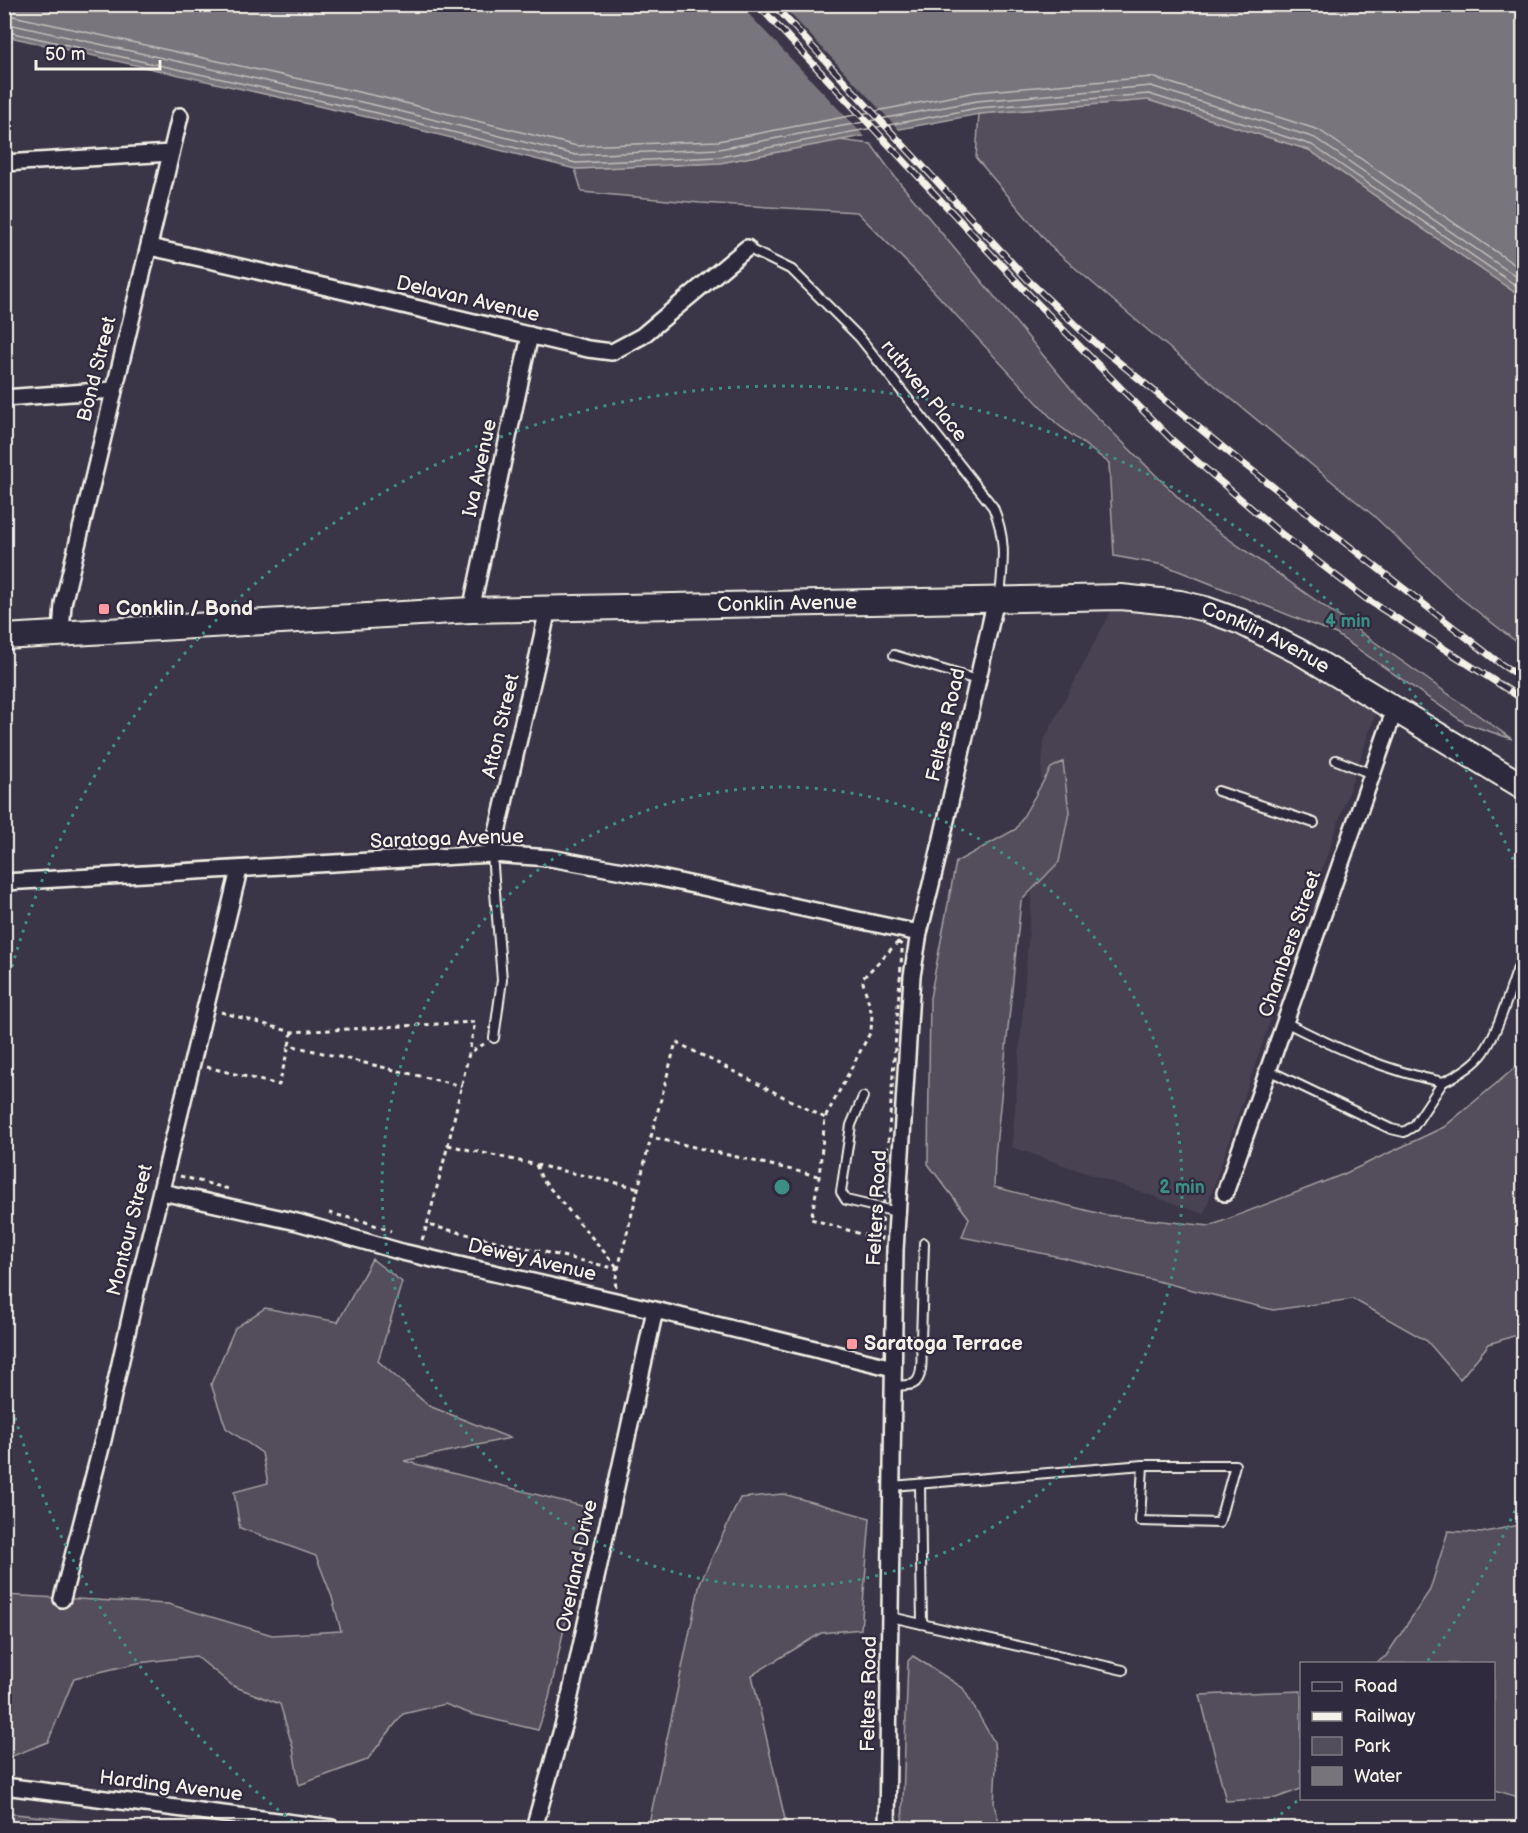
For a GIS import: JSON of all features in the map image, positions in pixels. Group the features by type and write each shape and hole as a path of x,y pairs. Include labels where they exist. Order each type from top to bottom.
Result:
{"main road":[{"name":"Conklin Avenue","path":"4,637 471,610 1121,597 1180,603 1242,622 1300,652 1524,787"}],"street":[{"name":"Bond Street","path":"61,633 63,604 180,116"},
{"path":"4,163 171,153"},
{"name":"Delavan Avenue","path":"149,247 272,273 530,335 612,352 642,336 747,248"},
{"name":"Iva Avenue","path":"471,610 530,335"},
{"path":"4,398 113,390"},
{"name":"Felters Road","path":"887,1828 893,1340 897,1212 912,976 919,933 998,598"},
{"name":"Afton Street","path":"492,854 537,666 548,608"},
{"name":"Chambers Street","path":"1225,1193 1395,709"},
{"name":"Saratoga Avenue","path":"4,882 492,854 550,858 651,876 919,933"},
{"name":"Montour Street","path":"62,1599 103,1440 134,1301 239,870"},
{"name":"Dewey Avenue","path":"162,1192 297,1222 402,1252 893,1368"},
{"name":"Overland Drive","path":"534,1828 565,1719 655,1310"},
{"name":"Harding Avenue","path":"4,1786 332,1828"}],"lane":[{"name":"ruthven Place","path":"747,248 792,270 860,338 993,507 1002,527 1004,557 998,598"},
{"path":"894,655 977,680"},
{"path":"1336,760 1372,774"},
{"path":"1218,791 1314,823"},
{"path":"492,854 502,980 494,1038"},
{"path":"1268,1070 1391,1129 1404,1132 1414,1126 1443,1082 1462,1073 1484,1053 1521,960 1524,961"},
{"path":"1285,1022 1332,1046 1380,1066 1443,1082"},
{"path":"862,1096 851,1125 842,1192 846,1200 897,1212"},
{"path":"893,1386 913,1384 918,1380 920,1374 924,1243"},
{"path":"893,1340 921,1341"},
{"path":"892,1486 1143,1465 1235,1465 1219,1523 1140,1521 1143,1465"},
{"path":"920,1484 922,1624"},
{"path":"891,1617 1123,1670"}],"path":[{"path":"217,1011 292,1032 475,1022 448,1145 425,1236 420,1242"},
{"path":"204,1066 279,1084 292,1032"},
{"path":"469,1053 494,1038"},
{"path":"622,1291 615,1284 618,1269 676,1042 825,1118"},
{"path":"289,1045 462,1086"},
{"path":"651,1137 819,1177"},
{"path":"448,1145 639,1188"},
{"path":"536,1165 542,1179 618,1269"},
{"path":"178,1174 187,1179 235,1191"},
{"path":"321,1211 366,1222 399,1234"},
{"path":"427,1225 618,1269"},
{"path":"881,1239 881,1251"}],"shaded area":[{"path":"1111,611 1166,615 1217,627 1263,647 1376,712 1204,1214 1012,1147 1044,740"}],"green space":[{"path":"1148,100 1309,150 1523,298 1523,647 1459,597 1374,516 1053,249 976,158 979,114"},
{"path":"838,140 871,144 895,177 1082,402 1199,518 1512,739 1465,723 1336,634 1164,565 1114,556 1109,463 1057,424 857,212 700,203 582,192 575,169 720,163"},
{"path":"1063,762 1069,812 1059,862 1021,901 995,1156 994,1187 1105,1215 1210,1226 1344,1174 1444,1127 1523,1061 1523,1333 1489,1344 1460,1379 1427,1341 1353,1299 1273,1310 1065,1258 962,1237 969,1218 928,1164 930,998 956,862 1016,829 1051,768"},
{"path":"372,1259 402,1282 378,1361 429,1406 510,1438 404,1461 590,1508 549,1698 538,1730 471,1714 445,1704 403,1714 367,1760 299,1785 293,1748 280,1704 233,1686 196,1656 138,1663 74,1678 48,1742 5,1759 4,1595 168,1604 272,1635 341,1631 332,1597 316,1556 240,1528 234,1492 268,1483 262,1453 226,1428 211,1384 235,1328 265,1308 338,1322"},
{"path":"783,1494 870,1518 861,1629 821,1633 752,1675 787,1828 648,1828 700,1583 740,1498"},
{"path":"1524,1524 1523,1808 1519,1797 1495,1790 1495,1662 1377,1662 1386,1656 1430,1590 1448,1531 1481,1533"},
{"path":"913,1656 963,1688 994,1742 996,1767 994,1805 1001,1828 902,1828 908,1661"},
{"path":"1300,1691 1300,1789 1276,1798 1226,1801 1200,1695"},
{"path":"5,1813 153,1828 5,1828"}],"water":[{"path":"5,4 1523,5 1523,298 1309,150 1148,100 979,114 720,163 575,169 376,119 5,36"}],"pier":[{"path":"740,5 782,5 901,132 866,138"}],"railway":[{"path":"757,4 1035,301 1172,440 1279,532 1365,598 1524,700"},
{"path":"773,4 1027,279 1088,337 1231,454 1502,665 1524,679"}],"place":[{"name":"Conklin / Bond","path":"104,609"},
{"name":"Saratoga Terrace","path":"852,1344"}]}
